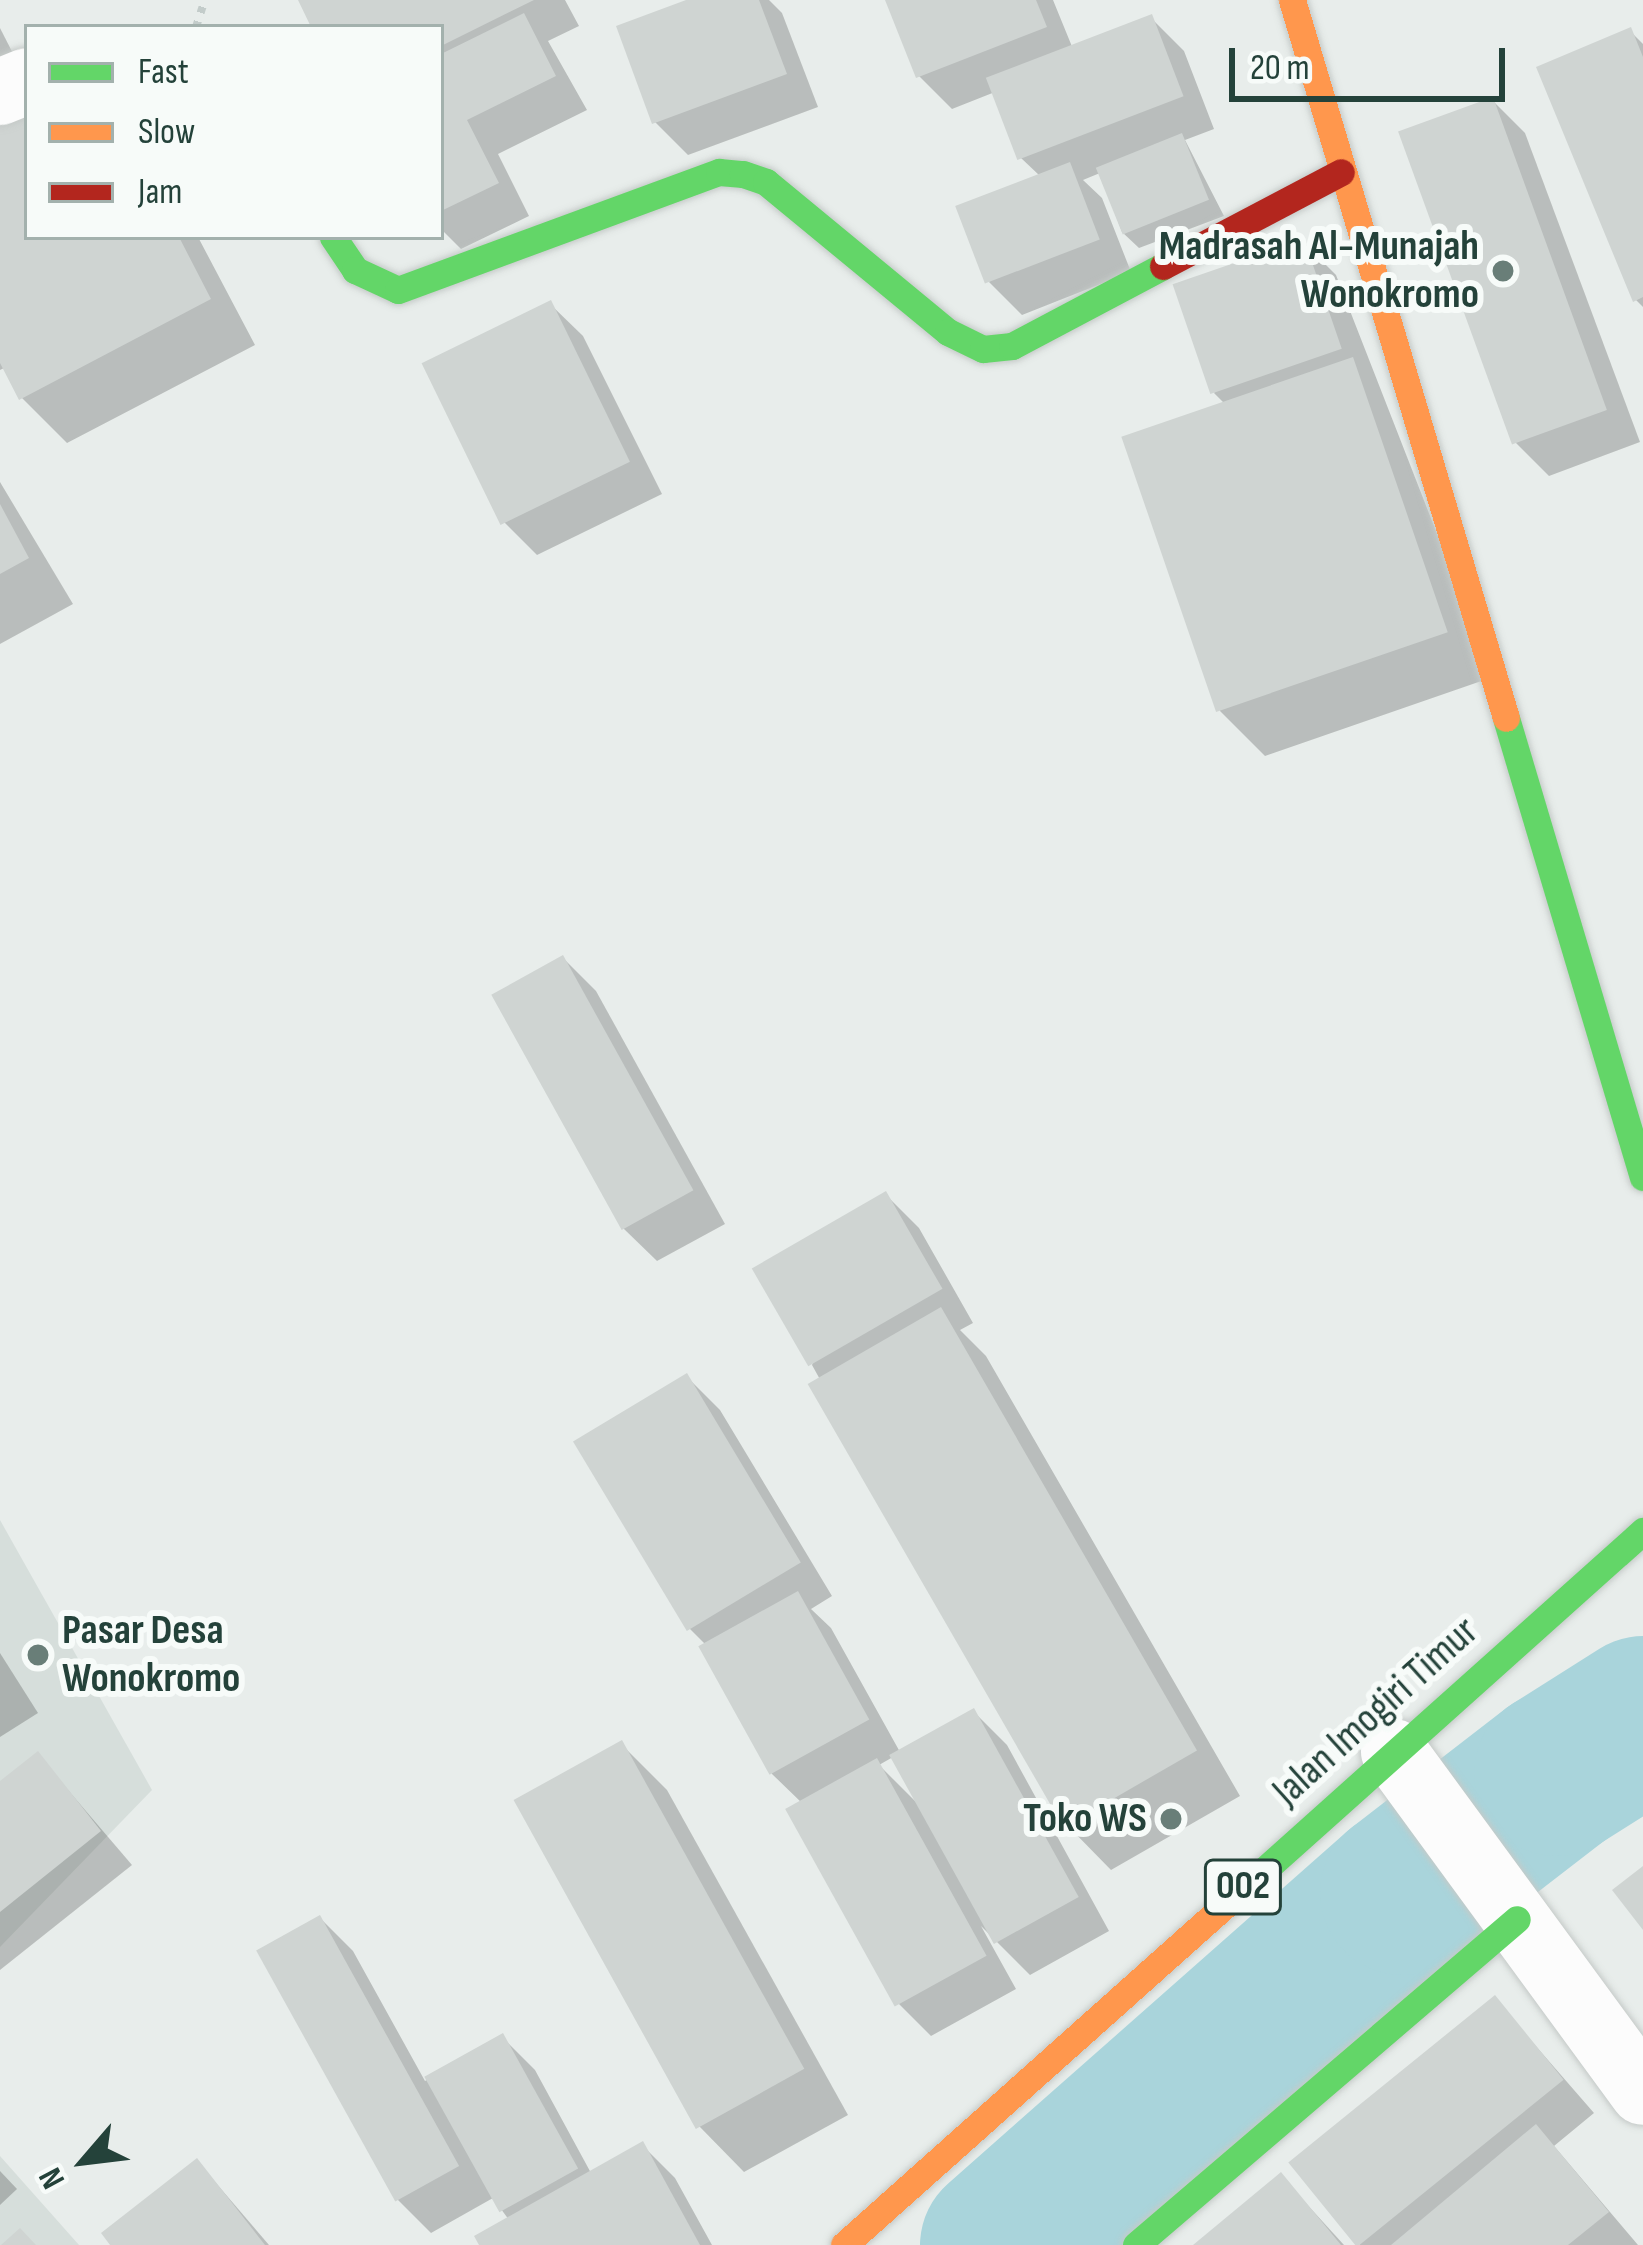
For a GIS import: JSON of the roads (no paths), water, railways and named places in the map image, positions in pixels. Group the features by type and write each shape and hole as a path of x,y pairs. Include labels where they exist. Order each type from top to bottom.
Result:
{"street":[{"path":"1292,0 1643,1177"},
{"path":"335,240 355,270 398,290 719,172 742,174 766,182 948,332 983,349 1012,346 1342,172"},
{"name":"Jalan Imogiri Timur","path":"844,2245 1643,1531"},
{"path":"1394,1752 1643,2092"},
{"path":"1136,2245 1484,1874"}],"waterway":[{"path":"1002,2245 1402,1892 1556,1773 1643,1718"}],"place":[{"name":"Madrasah Al-Munajah Wonokromo","path":"1503,271"},
{"name":"Pasar Desa Wonokromo","path":"38,1655"},
{"name":"Toko WS","path":"1171,1819"}]}
